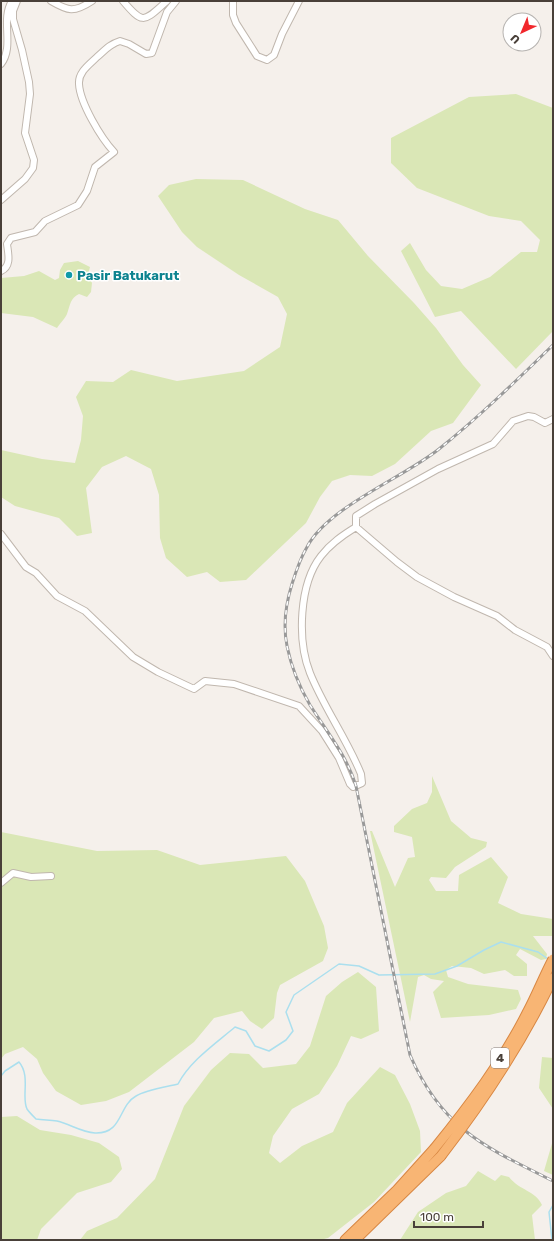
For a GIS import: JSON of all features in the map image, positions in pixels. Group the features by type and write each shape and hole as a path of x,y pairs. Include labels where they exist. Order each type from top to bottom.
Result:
{"highway":[{"name":"4","path":"345,1240 437,1152 495,1067 528,1011 553,959"},
{"name":"4","path":"355,1240 471,1116 508,1062 533,1020 553,978"}],"street":[{"path":"1,64 6,53 8,11 12,1"},
{"path":"1,200 25,179 33,168 34,160 25,133 30,94 22,50 13,19 13,11 17,1"},
{"path":"51,1 71,10 80,9 92,1"},
{"path":"122,1 134,15 141,18 150,15 167,1"},
{"path":"1,271 4,269 9,260 6,244 11,238 35,232 45,221 78,205 87,191 95,167 114,152 99,134 85,104 79,83 83,71 108,46 120,41 129,44 146,54 152,53 167,12 176,1"},
{"path":"233,1 233,15 236,23 257,56 267,60 274,55 282,34 300,1"},
{"path":"553,419 545,424 534,417 528,416 513,421 493,444 438,469 356,516 356,527 417,577 454,597 496,616 515,630 548,647 553,656"},
{"path":"1,534 26,567 36,572 57,596 85,611 121,647 140,662 194,688 205,681 234,684 299,706 322,731 339,758 350,784 353,787 362,783 361,774 311,675 305,655 302,627 305,592 312,571 327,548 340,537 356,527"},
{"path":"1,883 13,873 31,877 52,876"}],"green space":[{"path":"516,94 553,108 553,331 516,369 461,311 435,317 401,251 410,243 426,270 441,286 462,289 490,277 521,252 537,252 540,240 521,221 489,216 417,188 391,163 391,138 469,97"},
{"path":"196,179 243,180 305,209 338,220 368,256 436,328 463,365 481,385 453,423 431,431 395,464 372,476 350,475 332,481 320,497 306,523 246,580 220,582 207,572 187,577 166,558 160,538 159,495 151,469 126,456 102,467 86,488 92,533 77,536 59,518 15,506 1,497 1,450 42,459 75,463 81,440 83,416 76,397 86,381 113,382 131,370 177,381 244,371 280,347 287,314 278,297 239,275 197,247 182,232 158,196 169,185"},
{"path":"78,261 90,267 88,275 92,283 91,292 87,297 79,294 74,298 66,316 57,328 33,317 1,313 1,278 24,276 39,271 55,280 59,278 60,270 64,263"},
{"path":"432,776 451,821 471,838 487,842 486,847 455,867 446,878 431,877 429,880 436,891 458,891 459,875 491,857 508,877 498,903 521,914 553,919 553,936 533,936 547,954 546,959 541,960 520,949 516,955 527,964 527,976 514,976 505,970 484,974 471,968 452,966 446,970 448,977 468,984 518,990 521,999 516,1009 489,1015 441,1018 433,992 444,981 431,979 424,975 418,977 410,1022 370,831 372,831 395,887 408,858 415,857 412,837 394,832 394,826 412,809 427,803 432,792"},
{"path":"1,832 97,851 157,850 200,865 286,856 305,881 324,926 328,948 323,961 280,985 277,993 274,1018 262,1029 250,1021 242,1011 214,1018 194,1042 129,1092 106,1101 81,1105 56,1091 43,1073 37,1059 23,1047 5,1054 1,1059"},
{"path":"358,972 376,987 379,1031 361,1039 351,1036 337,1066 319,1094 292,1109 273,1136 269,1153 280,1163 302,1146 333,1132 347,1103 380,1067 395,1075 410,1104 420,1131 421,1152 374,1202 328,1238 320,1240 80,1240 87,1231 117,1218 155,1179 184,1106 211,1070 230,1053 249,1054 263,1068 296,1064 310,1046 326,996 342,982"},
{"path":"542,1057 553,1058 553,1109 539,1088"},
{"path":"17,1116 40,1130 71,1135 99,1143 119,1157 122,1169 111,1182 77,1193 41,1229 37,1240 1,1240 1,1117"},
{"path":"553,1140 553,1175 544,1171"},
{"path":"478,1171 495,1181 501,1175 509,1177 513,1182 531,1193 539,1200 542,1205 532,1215 535,1240 400,1240 418,1212 446,1193 466,1186"}],"waterway":[{"path":"1,1076 5,1071 19,1062 23,1068 25,1080 25,1104 27,1109 36,1119 57,1121 80,1130 95,1133 104,1132 111,1129 116,1124 126,1106 136,1096 151,1090 178,1084 196,1060 235,1027 246,1031 255,1046 269,1051 286,1040 293,1031 286,1012 294,995 339,964 359,966 379,975 435,974 457,966 501,942 538,952 548,959"},
{"path":"552,1240 549,1212 553,1205"}],"railway":[{"path":"553,345 483,412 439,449 424,460 349,506 331,519 317,532 300,561 288,599 285,623 289,654 299,684 310,705 342,754 356,786 410,1055 436,1101 451,1118 468,1133 486,1146 553,1181"}],"place":[{"name":"Pasir Batukarut","path":"69,275"}]}
